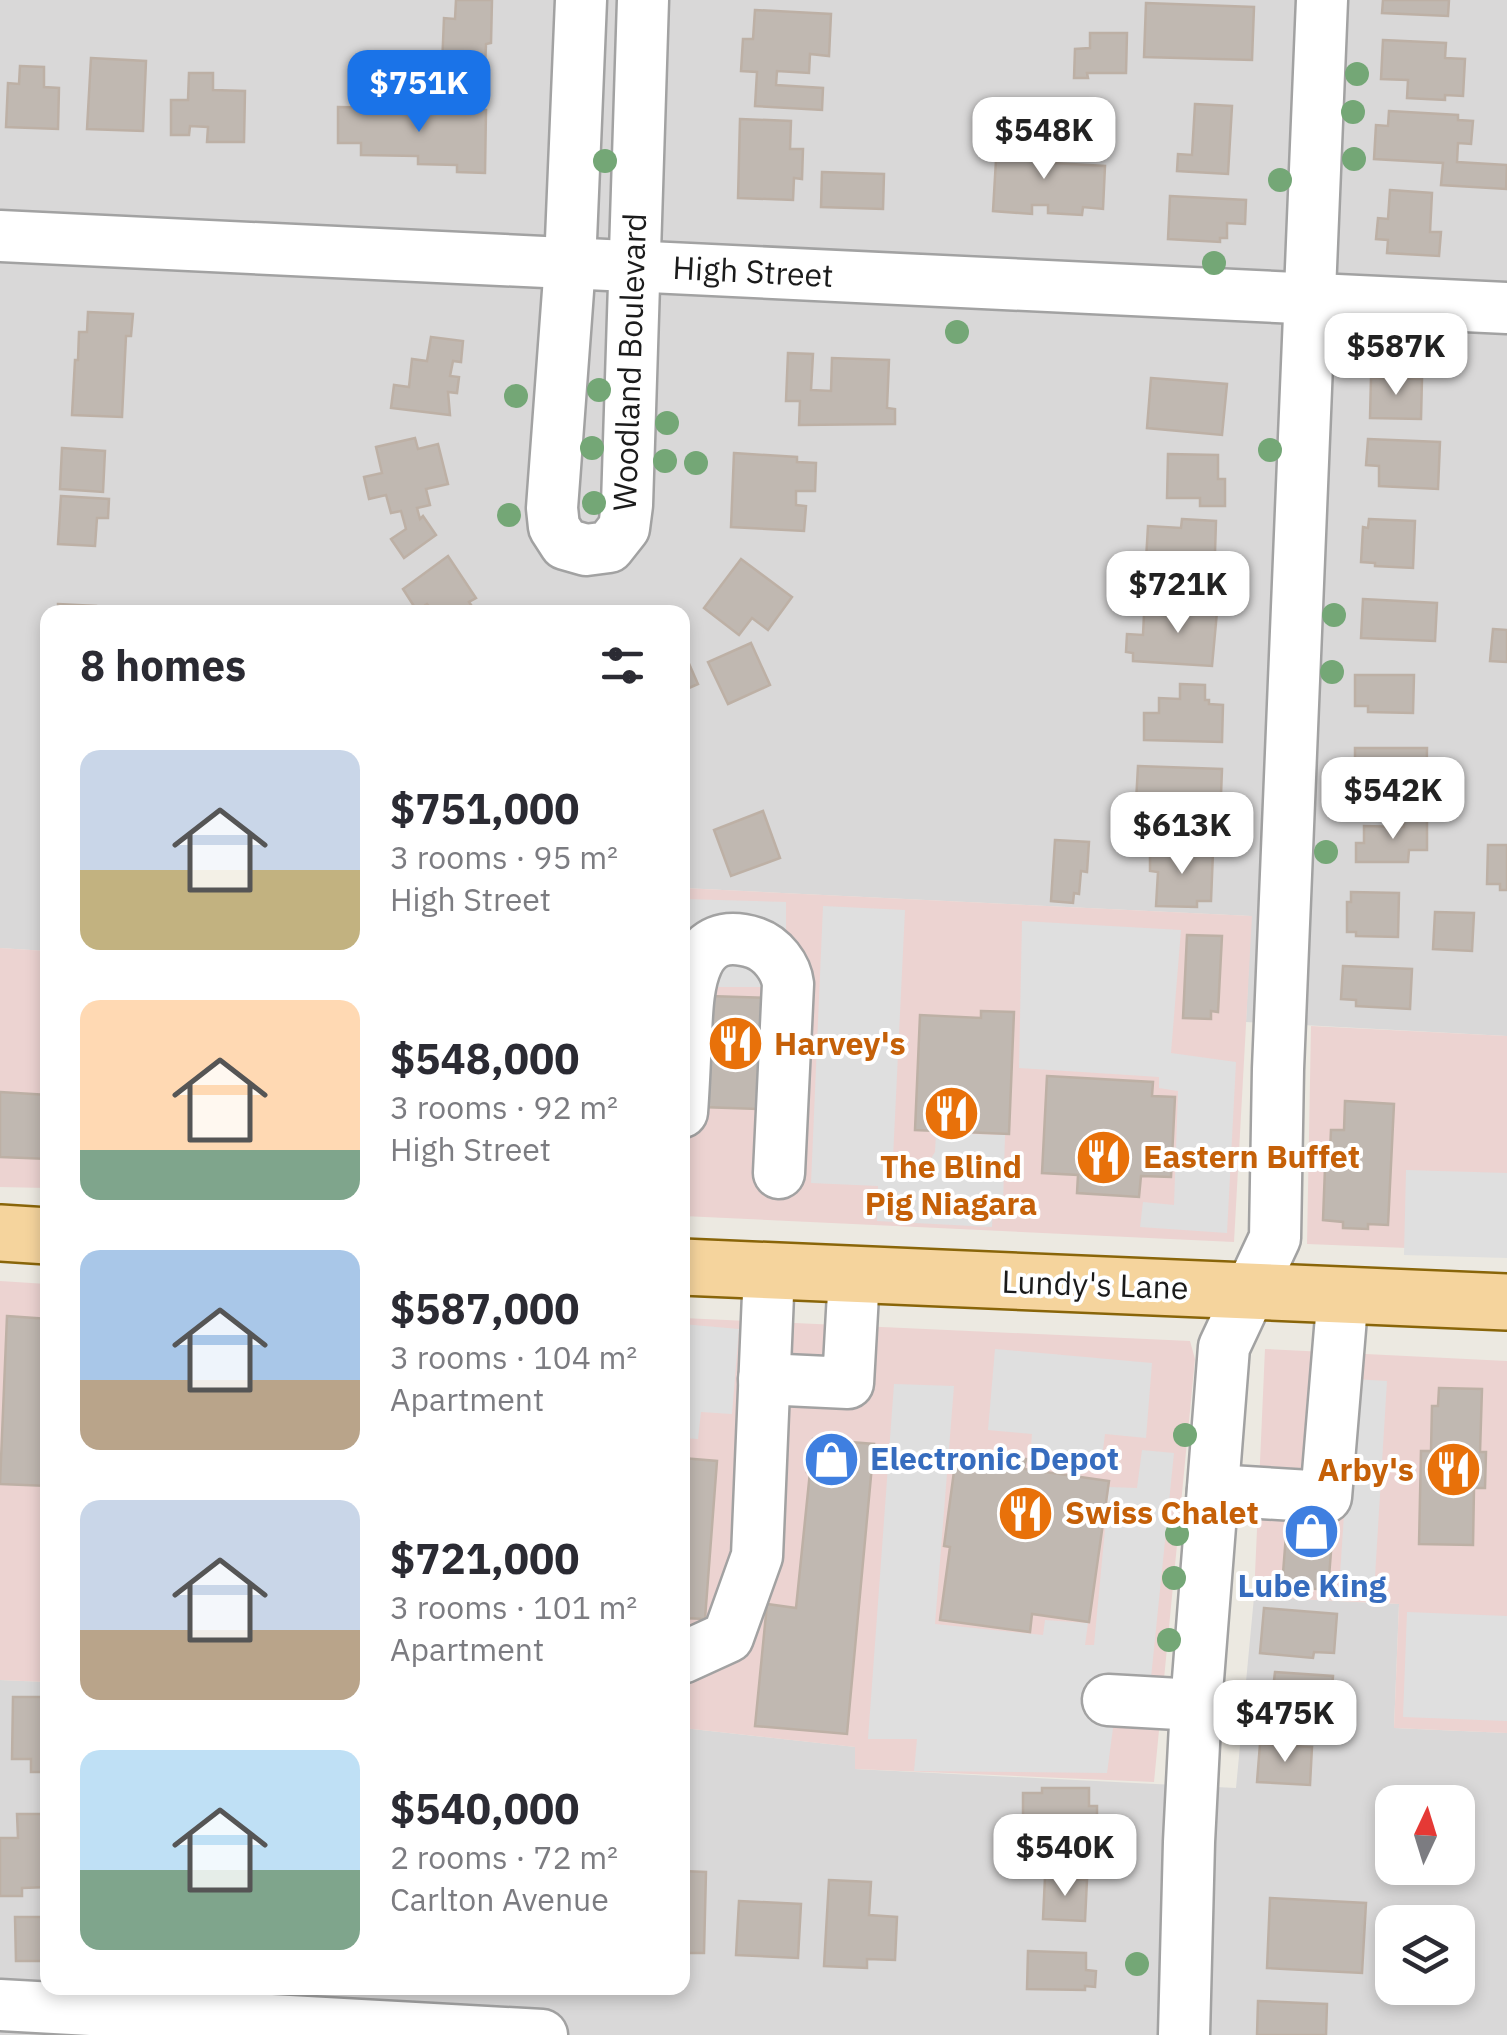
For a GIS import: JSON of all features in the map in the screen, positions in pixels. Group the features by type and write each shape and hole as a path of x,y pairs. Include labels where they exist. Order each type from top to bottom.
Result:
{"main road":[{"path":"0,1233 40,1236"},
{"name":"Lundy's Lane","path":"690,1267 1507,1302"}],"street":[{"name":"Woodland Boulevard","path":"581,0 570,264 552,508 554,526 565,544 586,550 608,546 624,528 643,0"},
{"path":"1184,2035 1188,1842 1224,1347 1275,1238 1278,1069 1322,0"},
{"name":"High Street","path":"0,236 1507,308"},
{"path":"690,981 693,968 709,948 724,941 743,940 763,946 780,964 788,984 779,1172"},
{"path":"690,1654 728,1637 757,1556 769,1272"},
{"path":"764,1379 848,1384 854,1276"},
{"path":"1213,1490 1326,1497 1342,1293"},
{"path":"1108,1700 1196,1705"},
{"path":"0,2005 542,2035"}],"shaded area":[{"path":"0,0 1507,0 1507,1036 1246,1022 1251,916 690,888 690,605 40,605 40,951 0,948"},
{"path":"690,888 1252,916 1234,1242 690,1216"},
{"path":"690,899 786,902 786,977 770,977 762,987 693,987 690,1105"},
{"path":"823,906 905,910 893,1158 930,1160 935,1152 936,1133 1005,1135 1003,1204 993,1204 992,1227 877,1221 878,1186 811,1183"},
{"path":"1022,921 1181,930 1171,1053 1236,1062 1227,1233 1140,1227 1143,1202 1174,1205 1178,1091 1159,1088 1159,1077 1019,1068"},
{"path":"0,948 40,951 40,1188 0,1187"},
{"path":"1311,1026 1507,1036 1507,1252 1307,1244"},
{"path":"1406,1170 1507,1173 1507,1258 1404,1255"},
{"path":"0,1281 40,1284 40,1682 0,1680"},
{"path":"690,1318 1190,1341 1195,1359 1154,1782 855,1769 855,1747 690,1729"},
{"path":"690,1325 739,1329 732,1414 701,1412 698,1439 690,1438"},
{"path":"995,1349 1152,1363 1146,1438 1105,1434 1101,1465 1030,1458 1032,1434 988,1430"},
{"path":"1265,1349 1507,1361 1507,1733 1394,1728 1399,1604 1254,1597"},
{"path":"1353,1379 1387,1381 1374,1593 1339,1590"},
{"path":"894,1384 954,1386 935,1624 1043,1635 1045,1620 1088,1623 1085,1645 1094,1645 1109,1487 1137,1488 1142,1450 1174,1453 1151,1678 1120,1676 1107,1773 914,1771 917,1739 868,1739"},
{"path":"1254,1597 1399,1604 1394,1728 1507,1733 1507,2035 0,2035 0,1680 40,1682 40,1995 690,1995 690,1729 856,1747 855,1769 1236,1788"},
{"path":"1407,1612 1507,1616 1507,1721 1403,1717"}],"building":[{"path":"456,0 492,0 491,43 486,44 485,68 442,66 444,18 455,19"},
{"path":"1383,0 1449,0 1448,16 1382,13"},
{"path":"1146,3 1254,7 1252,60 1144,57"},
{"path":"755,10 831,14 829,56 810,54 809,73 777,71 776,85 823,88 822,110 755,106 757,72 741,71 743,39 753,39"},
{"path":"1090,33 1127,33 1126,73 1087,73 1088,78 1074,78 1075,49 1090,48"},
{"path":"1383,40 1446,43 1445,58 1465,59 1463,96 1445,95 1445,100 1407,98 1408,80 1381,79"},
{"path":"91,58 146,61 143,131 87,129"},
{"path":"20,66 44,67 44,87 59,88 58,129 6,127 8,83 19,84"},
{"path":"189,73 213,73 213,90 245,91 244,142 207,142 208,127 190,126 189,135 171,135 171,100 188,100"},
{"path":"1195,104 1232,106 1228,174 1177,171 1178,154 1192,155"},
{"path":"338,107 486,110 485,173 457,172 457,165 418,164 418,156 361,155 361,143 338,143"},
{"path":"1389,111 1458,115 1458,120 1473,121 1471,144 1458,143 1457,162 1507,165 1506,189 1441,185 1443,163 1374,159 1376,125 1388,126"},
{"path":"740,119 791,121 790,149 803,149 802,179 794,178 793,200 738,198"},
{"path":"997,143 1055,147 1054,163 1105,166 1103,209 1083,207 1082,215 1048,213 1048,205 1032,205 1032,214 993,211"},
{"path":"822,172 884,174 883,209 821,207"},
{"path":"1390,190 1432,193 1430,232 1441,232 1439,256 1387,253 1388,240 1376,239 1378,218 1388,219"},
{"path":"1170,196 1246,200 1245,224 1227,223 1227,238 1220,238 1220,242 1168,239"},
{"path":"88,312 133,314 131,336 126,336 122,417 72,415 79,332 87,332"},
{"path":"431,337 463,341 461,362 453,361 450,376 459,377 457,393 448,392 450,415 391,408 394,385 409,387 412,359 427,361"},
{"path":"788,353 813,354 811,390 831,391 832,358 889,360 887,408 895,409 895,424 799,425 800,401 786,401"},
{"path":"1151,378 1227,384 1222,435 1147,428"},
{"path":"1371,378 1422,379 1421,419 1370,418"},
{"path":"415,438 418,449 438,444 448,484 426,489 430,505 417,508 420,519 423,516 436,535 404,558 391,539 406,529 401,511 391,513 386,495 369,499 364,477 382,473 376,447"},
{"path":"1368,439 1440,442 1438,489 1379,486 1379,466 1366,465"},
{"path":"62,448 105,451 103,492 60,489"},
{"path":"734,453 797,457 797,462 816,463 815,491 796,491 796,505 806,506 804,531 731,527"},
{"path":"1168,454 1218,455 1218,479 1225,479 1225,506 1200,506 1200,498 1167,498"},
{"path":"61,496 109,499 108,518 97,518 95,546 58,544"},
{"path":"1182,519 1216,521 1214,584 1178,582 1178,574 1148,572 1148,595 1111,593 1113,558 1146,560 1148,526 1181,528"},
{"path":"1369,519 1415,521 1413,568 1361,562 1363,527 1368,528"},
{"path":"448,556 476,598 469,602 471,605 413,605 403,589"},
{"path":"741,559 792,597 768,630 752,618 739,635 704,608"},
{"path":"1184,599 1218,601 1212,666 1133,661 1133,653 1126,652 1127,634 1143,635 1144,614 1183,616"},
{"path":"1363,599 1437,603 1435,641 1361,638"},
{"path":"1493,629 1507,630 1507,662 1490,661"},
{"path":"751,643 770,685 728,704 708,662"},
{"path":"690,666 698,684 690,688"},
{"path":"1355,675 1414,675 1413,713 1368,712 1368,706 1355,706"},
{"path":"1180,684 1205,685 1205,700 1223,705 1222,742 1144,740 1144,713 1159,713 1159,698 1180,699"},
{"path":"1355,748 1427,748 1426,806 1395,805 1395,789 1369,789 1369,783 1355,783"},
{"path":"1138,766 1222,769 1220,821 1162,819 1163,803 1136,802"},
{"path":"763,811 780,858 731,876 714,830"},
{"path":"1404,817 1427,817 1427,850 1409,850 1408,862 1356,862 1356,843 1364,843 1364,826 1404,827"},
{"path":"1055,840 1089,842 1087,872 1081,871 1079,894 1074,893 1073,903 1051,901"},
{"path":"1488,845 1507,845 1507,890 1500,890 1500,884 1487,884"},
{"path":"1150,850 1213,852 1211,901 1197,901 1197,907 1156,906 1158,872 1150,871"},
{"path":"1351,892 1399,893 1398,937 1356,936 1356,932 1347,932"},
{"path":"1435,912 1474,913 1472,951 1433,949"},
{"path":"1187,935 1222,936 1218,1012 1211,1011 1211,1019 1183,1018"},
{"path":"1343,966 1412,969 1410,1009 1356,1006 1356,1000 1341,999"},
{"name":"Harvey's","path":"709,996 773,998 758,1109 701,1107"},
{"path":"981,1011 1014,1012 1009,1134 915,1130 920,1015 981,1018"},
{"path":"1047,1076 1153,1082 1152,1096 1175,1097 1171,1177 1141,1176 1139,1197 1077,1193 1078,1175 1042,1173"},
{"path":"0,1092 40,1094 40,1159 0,1157"},
{"path":"1345,1101 1394,1104 1388,1225 1343,1228 1343,1222 1323,1220 1325,1168 1343,1169 1344,1154 1330,1153 1331,1130 1344,1130"},
{"path":"7,1316 40,1318 40,1486 0,1484"},
{"name":"Arby's","path":"1439,1388 1482,1389 1480,1452 1486,1452 1485,1488 1474,1488 1473,1545 1419,1544 1421,1451 1431,1451 1432,1406 1438,1406"},
{"path":"813,1439 874,1444 847,1734 755,1726 767,1604 796,1608"},
{"name":"Swiss Chalet","path":"983,1453 1026,1459 1024,1469 1109,1481 1089,1622 1032,1614 1030,1632 940,1620 950,1547 944,1546 955,1464 981,1468"},
{"path":"690,1459 717,1461 705,1619 690,1618"},
{"path":"1287,1522 1333,1526 1328,1590 1282,1586"},
{"path":"1264,1608 1337,1614 1334,1653 1314,1652 1313,1658 1260,1653"},
{"path":"1275,1672 1333,1676 1330,1717 1260,1711 1261,1688 1273,1689"},
{"path":"13,1697 40,1697 40,1772 31,1772 31,1759 12,1759"},
{"path":"1260,1744 1312,1747 1310,1785 1257,1782"},
{"path":"1042,1788 1089,1788 1089,1806 1097,1806 1097,1840 1088,1840 1088,1851 1040,1851 1040,1827 1023,1827 1023,1793 1042,1793"},
{"path":"17,1814 40,1814 40,1887 22,1888 22,1896 0,1896 0,1838 18,1838"},
{"path":"690,1871 706,1872 704,1953 690,1953"},
{"path":"1045,1877 1087,1880 1085,1921 1043,1919"},
{"path":"829,1880 871,1882 869,1915 897,1917 895,1960 867,1959 867,1968 824,1966"},
{"path":"1270,1898 1366,1903 1362,1973 1267,1968"},
{"path":"739,1901 801,1904 798,1958 736,1955"},
{"path":"15,1917 40,1917 40,1961 16,1961"},
{"path":"1028,1951 1086,1953 1086,1970 1096,1971 1095,1987 1027,1989"},
{"path":"1258,2001 1327,2004 1326,2035 1257,2035"}],"place":[{"name":"Harvey's","path":"735,1044"},
{"name":"The Blind Pig Niagara","path":"951,1113"},
{"name":"Eastern Buffet","path":"1104,1157"},
{"name":"Electronic Depot","path":"831,1459"},
{"name":"Arby's","path":"1453,1470"},
{"name":"Swiss Chalet","path":"1026,1513"},
{"name":"Lube King","path":"1312,1532"}]}
